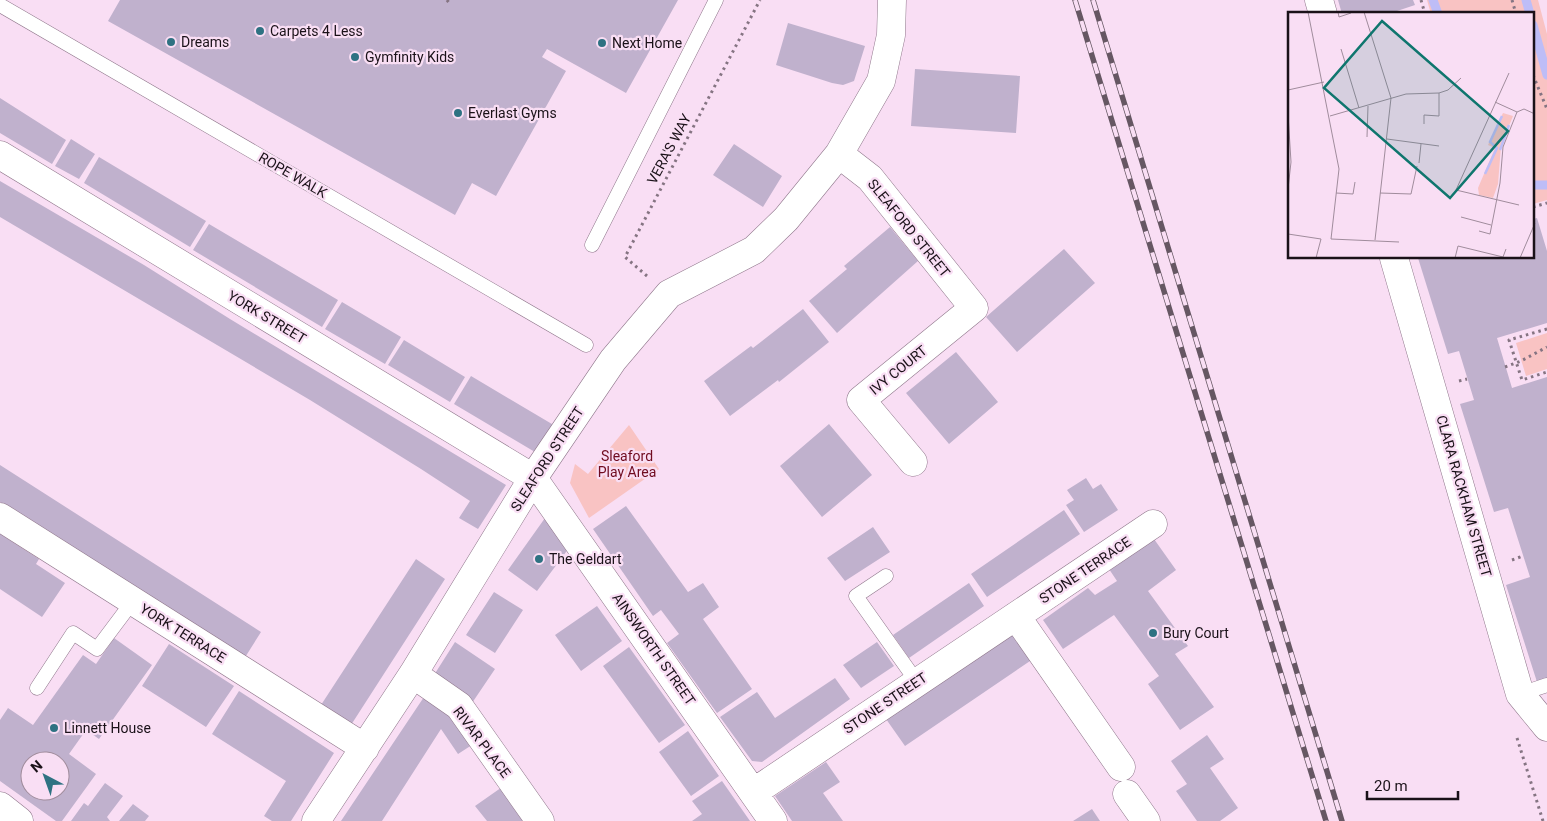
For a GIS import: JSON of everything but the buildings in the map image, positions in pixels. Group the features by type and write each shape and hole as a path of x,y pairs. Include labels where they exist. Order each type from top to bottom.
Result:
{"street":[{"name":"SLEAFORD STREET","path":"316,821 413,674 533,478 613,360 669,294 754,250 786,219 839,154 881,81 891,35 892,0"},
{"name":"SLEAFORD STREET","path":"839,154 870,178 974,308"},
{"name":"YORK STREET","path":"0,155 533,478"},
{"name":"CLARA RACKHAM STREET","path":"1394,259 1520,694 1546,727"},
{"name":"IVY COURT","path":"913,462 862,400 974,308"},
{"name":"AINSWORTH STREET","path":"533,478 773,821"},
{"name":"YORK TERRACE","path":"0,517 365,748"},
{"name":"STONE TERRACE","path":"1016,616 1153,524"},
{"name":"STONE STREET","path":"754,792 1016,616"},
{"path":"1016,616 1121,767"},
{"name":"RIVAR PLACE","path":"413,674 459,706 540,821"},
{"path":"1127,794 1146,821"},
{"path":"0,806 19,821"}],"lane":[{"path":"592,245 716,0"},
{"name":"ROPE WALK","path":"0,5 586,345"},
{"path":"886,576 856,596 916,682"},
{"path":"37,688 74,634 97,649 133,601"},
{"path":"1520,694 1547,685"}],"path":[{"path":"447,0 450,4"},
{"name":"VERA'S WAY","path":"669,294 625,257 760,0"},
{"path":"1534,77 1547,109"},
{"path":"1534,207 1547,203"},
{"path":"1547,329 1509,340 1522,380 1547,372"},
{"path":"1505,366 1516,363 1547,347"}],"green space":[{"path":"1427,0 1538,0 1547,34 1547,200 1534,204 1534,12 1430,12"},
{"path":"1547,333 1547,369 1526,376 1516,343"},
{"name":"Sleaford Play Area","path":"629,425 659,469 589,518 570,483 575,464 588,474"}],"waterway":[{"path":"1433,0 1437,12"},
{"path":"1526,0 1529,12"},
{"path":"1534,29 1547,75"},
{"path":"1534,185 1547,185"}],"railway":[{"path":"1075,0 1326,821"},
{"path":"1093,0 1342,821"}],"place":[{"name":"Carpets 4 Less","path":"260,31"},
{"name":"Dreams","path":"171,42"},
{"name":"Next Home","path":"602,43"},
{"name":"Gymfinity Kids","path":"355,57"},
{"name":"Everlast Gyms","path":"458,113"},
{"name":"The Geldart","path":"539,559"},
{"name":"Bury Court","path":"1153,633"},
{"name":"Linnett House","path":"54,728"}]}
